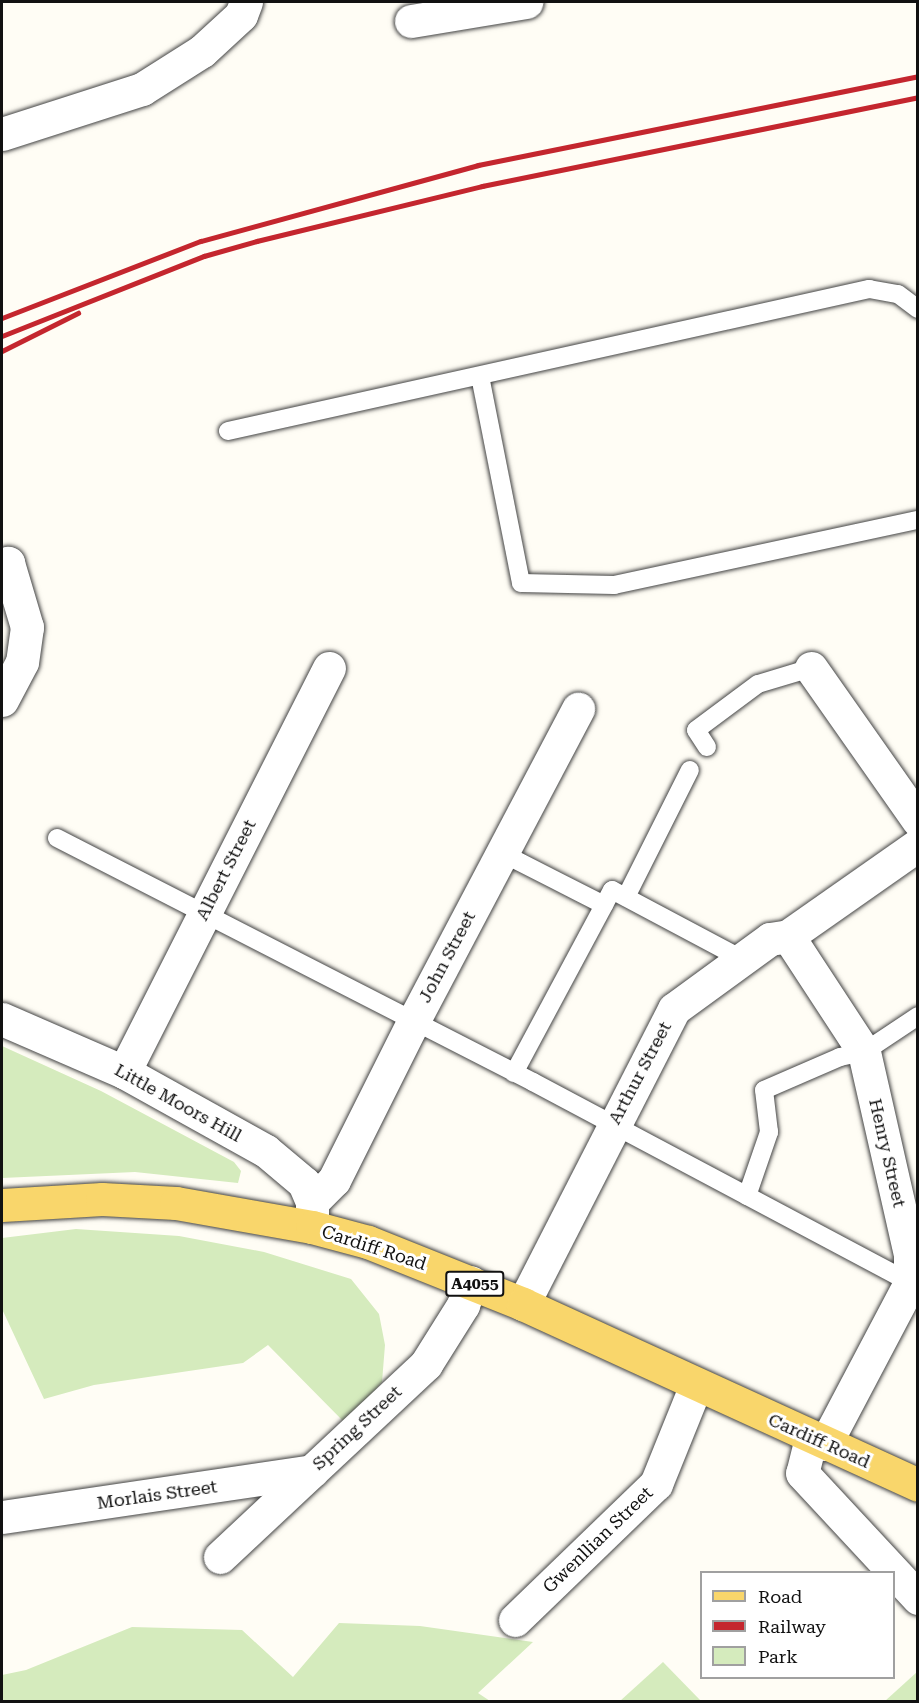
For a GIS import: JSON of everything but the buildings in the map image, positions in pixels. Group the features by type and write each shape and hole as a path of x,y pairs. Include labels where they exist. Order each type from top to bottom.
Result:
{"main road":[{"name":"Cardiff Road","path":"2,1205 102,1199 312,1214 368,1242 522,1304 918,1485"}],"street":[{"path":"2,134 142,89 202,51 241,15 246,2"},
{"path":"411,21 526,2"},
{"path":"2,700 22,662 27,627 5,565"},
{"name":"Albert Street","path":"124,1072 329,668"},
{"path":"811,668 918,820"},
{"name":"John Street","path":"312,1214 334,1180 414,1020 578,709"},
{"name":"Arthur Street","path":"522,1304 612,1124 674,1009 770,939 788,936 918,845"},
{"name":"Henry Street","path":"788,936 864,1053 910,1254 914,1285 818,1441 802,1473 893,1571"},
{"name":"Little Moors Hill","path":"2,1020 124,1072 290,1167 304,1183 312,1214"},
{"name":"Spring Street","path":"220,1557 426,1364 463,1305 471,1282"},
{"name":"Gwenllian Street","path":"515,1620 656,1484 696,1385"},
{"name":"Morlais Street","path":"2,1516 312,1471"},
{"name":"Henry Street","path":"895,1573 918,1598"}],"lane":[{"path":"228,431 869,289 898,294 918,309"},
{"path":"480,376 521,583 614,585 918,520"},
{"path":"707,747 696,730 758,684 811,668"},
{"path":"626,897 690,770"},
{"path":"57,838 205,911 514,1072 914,1285"},
{"path":"502,853 604,905"},
{"path":"514,1072 612,890 742,959"},
{"path":"747,1196 769,1132 764,1090 840,1057 864,1053 918,1016"}],"green space":[{"path":"2,1046 101,1091 234,1162 241,1171 238,1183 135,1172 2,1178"},
{"path":"76,1229 179,1236 264,1252 351,1279 379,1314 385,1345 382,1382 346,1424 268,1345 243,1363 94,1385 44,1399 2,1309 2,1238"},
{"path":"339,1623 420,1626 533,1642 478,1693 490,1701 2,1701 2,1675 26,1670 132,1627 242,1630 293,1677"},
{"path":"663,1662 701,1701 620,1701"},
{"path":"917,1672 917,1701 885,1701"}],"railway":[{"path":"2,318 201,241 478,165 918,76"},
{"path":"2,336 204,256 257,241 482,186 918,97"},
{"path":"2,351 78,313"}]}
